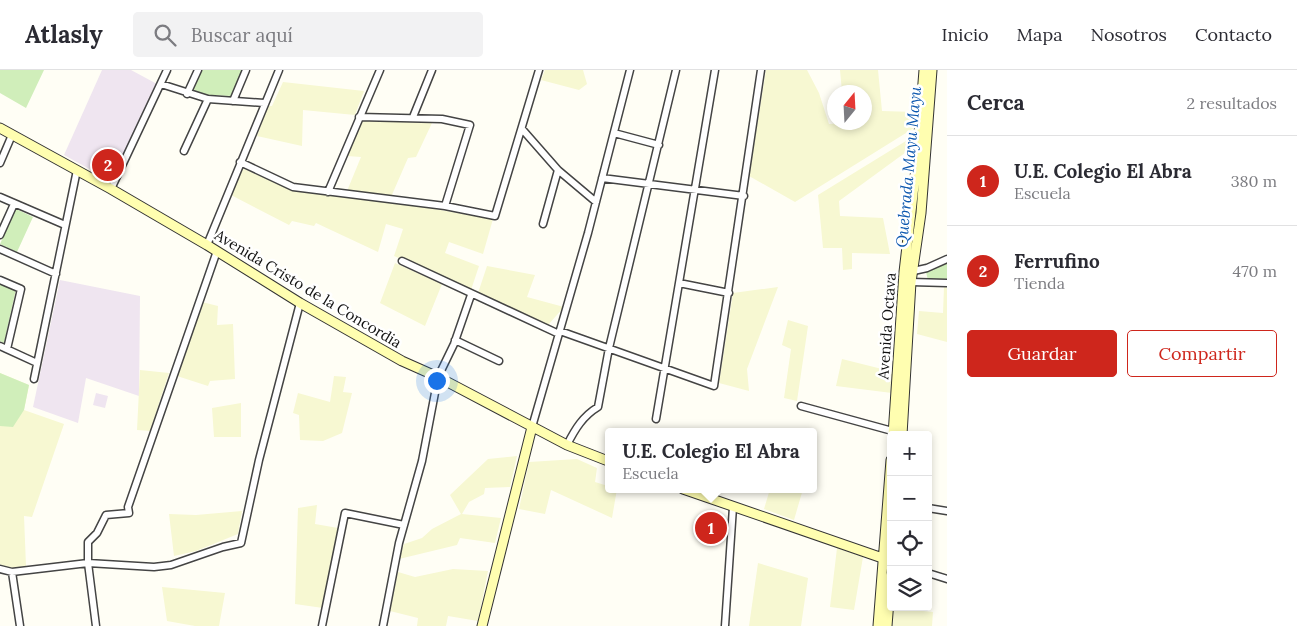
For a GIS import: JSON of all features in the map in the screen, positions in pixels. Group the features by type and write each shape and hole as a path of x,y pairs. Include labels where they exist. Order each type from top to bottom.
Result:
{"main road":[{"name":"Avenida Octava","path":"897,431 924,70"},
{"name":"Avenida Octava","path":"897,431 909,275 924,180 932,70"},
{"name":"Avenida Cristo de la Concordia","path":"0,128 111,189 217,251 300,303 402,361 438,377 568,445 605,461"},
{"path":"482,626 532,427"},
{"path":"889,521 890,476"},
{"path":"694,493 887,560 878,626"},
{"path":"887,626 888,611"}],"street":[{"path":"111,189 167,70"},
{"path":"187,94 198,70"},
{"path":"233,101 246,70"},
{"path":"207,245 279,70"},
{"path":"328,192 380,70"},
{"path":"413,117 432,70"},
{"path":"240,162 293,188 445,206 495,216 540,70"},
{"path":"532,427 596,202 630,70"},
{"path":"568,445 576,428 589,413 598,407 609,348 650,185 676,70"},
{"path":"656,419 715,70"},
{"path":"402,261 471,295 560,332 714,386 730,293 755,101 761,70"},
{"path":"161,84 187,94 208,99 264,103"},
{"path":"184,151 208,99"},
{"path":"359,117 413,117 470,124 445,206"},
{"path":"522,129 558,170 596,202"},
{"path":"614,133 659,145"},
{"path":"0,163 12,135"},
{"path":"34,379 77,170"},
{"path":"543,224 558,170"},
{"path":"602,178 744,196"},
{"path":"0,197 66,225"},
{"path":"0,236 14,204"},
{"path":"0,249 56,274"},
{"path":"96,626 88,564 88,542 97,533 106,515 129,513 128,507 217,251"},
{"path":"909,275 947,259"},
{"path":"909,275 947,283"},
{"path":"0,280 21,289 7,349"},
{"path":"680,283 730,293"},
{"path":"383,626 404,525 422,461 438,377 456,340 471,295"},
{"path":"0,569 12,572 88,564 171,566 223,547 241,543 259,460 300,303"},
{"path":"456,340 499,361"},
{"path":"0,346 37,363"},
{"path":"801,406 890,431"},
{"path":"725,626 733,507"},
{"path":"932,509 947,511"},
{"path":"322,626 345,513 404,525"},
{"path":"12,572 20,626"},
{"path":"932,574 947,579"}],"shaded area":[{"path":"102,70 131,70 157,84 111,181 64,155"},
{"path":"60,280 140,296 139,396 86,378 78,423 33,407"},
{"path":"96,393 108,396 105,408 93,405"}],"green space":[{"path":"0,70 44,70 26,108 0,93"},
{"path":"202,70 243,70 231,96 209,95 195,91 193,88"},
{"path":"545,70 583,70 587,84 579,90 541,80"},
{"path":"766,70 807,70 819,93 827,118 827,130 872,130 872,85 841,85 840,70 878,70 882,111 915,112 914,128 795,202 749,176"},
{"path":"283,82 364,91 355,115 303,110 302,146 257,136 268,106 272,106"},
{"path":"362,119 432,123 416,157 408,158 391,197 347,191 361,157 347,156"},
{"path":"914,136 913,147 839,201 840,216 883,218 890,254 852,253 852,269 843,270 842,248 823,248 818,195"},
{"path":"242,168 292,190 411,205 493,219 483,254 449,242 445,253 479,266 471,290 394,256 403,229 386,224 378,252 316,223 314,226 292,221 289,225 231,195"},
{"path":"16,209 33,217 17,252 0,244"},
{"path":"395,263 442,284 425,326 380,303"},
{"path":"947,263 947,281 928,280 926,272"},
{"path":"487,266 535,275 527,297 564,307 548,325 478,293"},
{"path":"0,282 16,289 4,343 0,341"},
{"path":"778,287 747,369 749,391 719,383 733,293"},
{"path":"944,287 947,288 947,342 917,334 919,311 943,313"},
{"path":"202,302 218,306 217,325 233,324 235,379 210,381 208,386 177,376"},
{"path":"788,320 808,326 797,401 784,398 791,349 782,345"},
{"path":"842,359 894,372 892,393 836,386"},
{"path":"140,370 169,373 150,431 137,430"},
{"path":"0,373 29,385 24,410 64,424 32,517 24,516 26,566 8,569 0,564"},
{"path":"0,373 29,385 24,410 13,427 0,426"},
{"path":"334,376 346,377 343,392 352,393 342,433 323,441 300,440 299,415 293,413 298,393 330,402"},
{"path":"241,403 241,437 214,437 212,408"},
{"path":"517,456 510,487 485,488 484,494 469,502 462,514 501,518 495,543 460,538 457,545 399,559 404,544 422,538 432,529 461,514 450,495 488,459"},
{"path":"577,459 597,468 595,482 605,485 605,493 616,493 612,518 551,490 545,514 519,509 529,462"},
{"path":"769,493 802,493 794,520 764,509"},
{"path":"317,505 315,524 338,528 323,608 295,604 298,508"},
{"path":"242,511 238,534 196,551 174,556 169,514 196,515"},
{"path":"837,548 863,557 854,610 830,607"},
{"path":"758,563 808,578 801,626 749,626"},
{"path":"453,569 488,571 478,621 448,616 446,626 417,626 418,618 390,611 398,572 415,577"},
{"path":"162,587 225,593 219,626 195,626 167,621"},
{"path":"892,611 933,612 932,626 892,626"}],"waterway":[{"name":"Quebrada Mayu Mayu","path":"883,626 885,591"}],"place":[{"name":"Ferrufino","path":"108,165"},
{"name":"U.E. Colegio El Abra","path":"711,528"}]}
